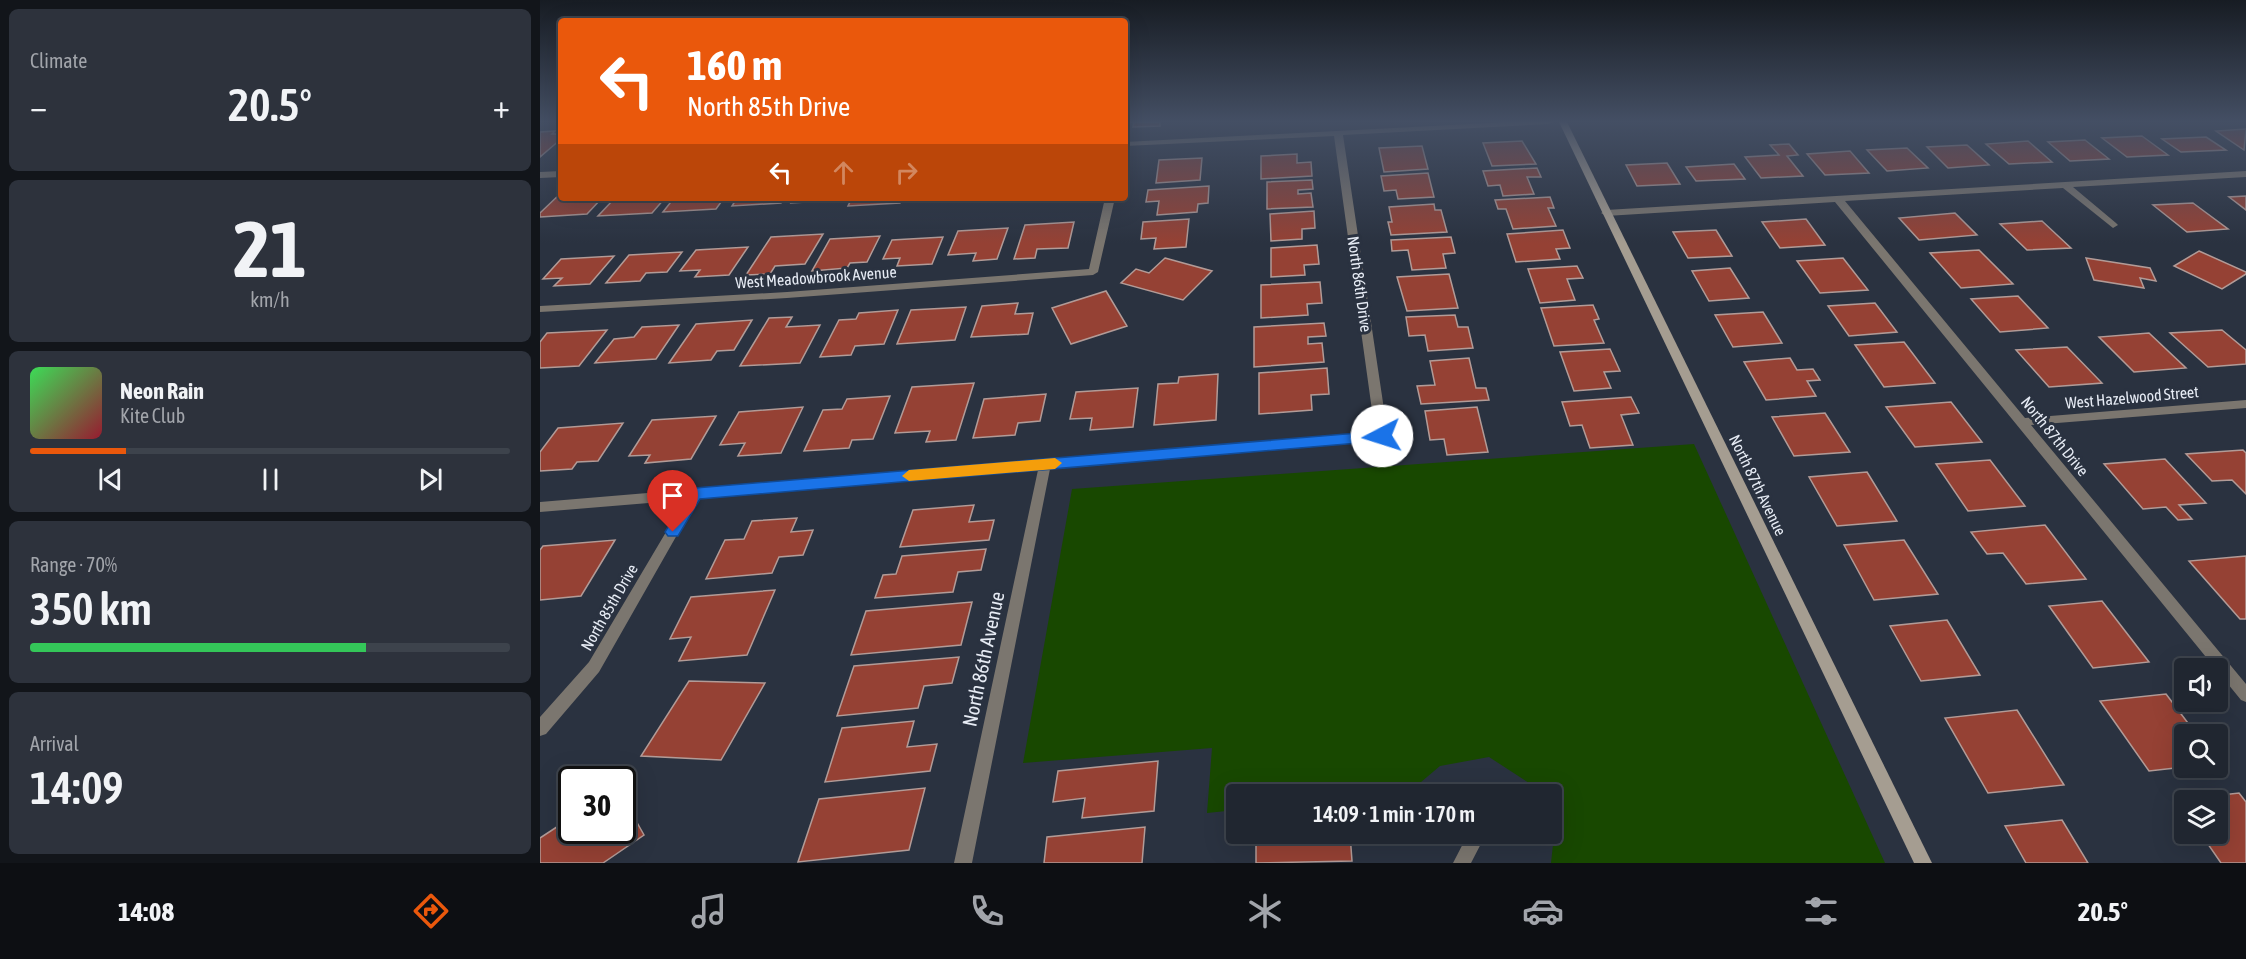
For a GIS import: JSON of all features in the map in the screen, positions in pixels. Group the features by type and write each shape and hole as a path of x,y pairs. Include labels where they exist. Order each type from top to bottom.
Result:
{"street":[{"name":"North 86th Drive","path":"1045,464 1382,436 1342,162"},
{"name":"North 87th Avenue","path":"1582,162 1923,863"},
{"path":"540,175 558,174"},
{"path":"1606,213 2246,174"},
{"path":"2065,185 2113,225"},
{"name":"North 87th Drive","path":"1838,199 2244,691"},
{"name":"West Meadowbrook Avenue","path":"540,309 787,295 1093,272 1109,201"},
{"name":"West Hazelwood Street","path":"2021,422 2246,404"},
{"path":"540,507 1045,464"},
{"name":"North 86th Avenue","path":"963,863 1045,464"},
{"name":"North 85th Drive","path":"540,729 594,667 695,494"},
{"path":"1462,863 1472,844"}],"green space":[{"path":"1694,444 1885,863 1551,863 1553,844 1562,844 1562,784 1530,784 1489,757 1440,766 1419,784 1226,784 1226,811 1207,813 1212,748 1023,763 1072,489"}],"building":[{"path":"1159,162 1202,162 1200,180 1156,183"},
{"path":"1261,162 1311,162 1312,176 1261,179"},
{"path":"1382,162 1426,162 1428,169 1384,172"},
{"path":"1491,162 1536,164 1492,166"},
{"path":"1749,162 1792,162 1803,176 1761,178"},
{"path":"1814,162 1860,162 1869,173 1825,175"},
{"path":"1879,162 1922,162 1928,168 1887,171"},
{"path":"1942,162 1986,162 1989,165 1948,168"},
{"path":"2007,162 2046,162 2009,164"},
{"path":"1667,163 1680,184 1637,186 1626,165"},
{"path":"1734,164 1745,179 1696,181 1686,167"},
{"path":"1537,168 1541,177 1527,177 1534,194 1503,196 1500,185 1488,186 1483,171"},
{"path":"1428,173 1434,197 1398,199 1396,190 1384,191 1381,176"},
{"path":"1312,180 1313,189 1298,190 1298,194 1311,193 1313,207 1267,209 1267,182"},
{"path":"1209,186 1208,203 1198,204 1197,212 1157,215 1159,201 1146,202 1148,190"},
{"path":"558,196 558,201 599,201 587,214 540,217 540,213"},
{"path":"2246,196 2246,210 2229,197"},
{"path":"1550,197 1554,208 1548,208 1556,226 1513,229 1506,209 1498,209 1495,200"},
{"path":"612,201 662,201 652,213 598,216"},
{"path":"672,201 722,201 716,209 663,212"},
{"path":"735,201 782,201 781,203 732,206"},
{"path":"792,201 824,201 791,203"},
{"path":"850,201 901,201 900,203 848,206"},
{"path":"2193,203 2228,229 2187,232 2153,205"},
{"path":"1434,204 1435,210 1441,210 1447,232 1391,235 1388,222 1392,222 1389,207"},
{"path":"1314,211 1315,228 1302,229 1302,239 1271,241 1270,214"},
{"path":"1955,213 1977,235 1919,240 1899,218"},
{"path":"1189,219 1186,247 1154,249 1156,238 1141,239 1143,222"},
{"path":"1806,219 1825,245 1780,248 1762,222"},
{"path":"2042,221 2071,248 2027,250 2000,224"},
{"path":"1074,222 1068,248 1037,249 1035,258 1014,259 1025,225"},
{"path":"1008,228 997,259 973,261 976,253 948,255 958,231"},
{"path":"1563,230 1570,248 1556,249 1560,259 1516,262 1507,234"},
{"path":"1716,230 1732,256 1688,258 1673,232"},
{"path":"823,234 805,264 775,266 770,274 746,275 771,237"},
{"path":"880,236 867,262 850,263 847,268 812,271 830,239"},
{"path":"943,237 932,264 897,266 900,258 883,259 892,240"},
{"path":"1451,237 1455,253 1443,254 1446,268 1412,270 1408,250 1392,251 1391,240"},
{"path":"1317,245 1319,264 1304,265 1305,275 1271,277 1271,248"},
{"path":"748,247 729,275 695,277 700,270 680,271 696,250"},
{"path":"1979,250 2013,284 1961,288 1930,253"},
{"path":"2199,251 2246,274 2222,289 2174,266"},
{"path":"682,252 667,272 646,273 640,281 606,283 629,255"},
{"path":"614,256 590,284 554,286 562,278 543,279 561,259"},
{"path":"1165,258 1212,271 1183,300 1121,283 1136,269 1149,273"},
{"path":"1843,258 1868,290 1820,293 1797,261"},
{"path":"2086,258 2150,268 2156,281 2140,278 2144,288 2094,280"},
{"path":"1577,266 1583,278 1567,279 1575,300 1540,303 1528,269"},
{"path":"1730,268 1749,298 1709,301 1692,271"},
{"path":"1449,274 1458,308 1407,311 1397,277"},
{"path":"1320,282 1322,303 1307,304 1308,315 1261,318 1261,285"},
{"path":"1106,291 1127,326 1071,344 1052,308"},
{"path":"2018,296 2048,328 2000,332 1971,299"},
{"path":"1018,303 1015,314 1033,313 1028,334 971,337 982,306"},
{"path":"1875,303 1897,332 1849,336 1828,306"},
{"path":"1593,305 1599,319 1594,320 1604,343 1554,346 1541,308"},
{"path":"966,307 955,340 897,344 911,310"},
{"path":"898,310 884,344 855,346 851,355 820,357 839,320 856,319 859,313"},
{"path":"1763,312 1782,343 1733,347 1715,315"},
{"path":"1455,315 1458,327 1468,327 1473,348 1428,351 1425,335 1409,336 1406,317"},
{"path":"792,317 786,327 820,325 800,363 740,366 769,318"},
{"path":"752,320 734,350 717,351 711,360 669,363 696,324"},
{"path":"1324,323 1326,336 1308,337 1308,344 1322,343 1324,362 1254,367 1254,327"},
{"path":"679,325 656,359 595,363 614,339 634,337 642,327"},
{"path":"607,330 579,366 540,368 540,342 547,333"},
{"path":"2222,330 2246,350 2246,364 2208,367 2170,333"},
{"path":"2149,333 2186,368 2134,372 2099,337"},
{"path":"1904,342 1935,383 1884,387 1855,345"},
{"path":"2067,347 2102,383 2049,387 2016,350"},
{"path":"1610,349 1620,371 1604,372 1611,388 1574,391 1560,352"},
{"path":"1469,358 1476,388 1486,388 1489,400 1421,404 1417,386 1435,385 1430,361"},
{"path":"1790,358 1797,370 1813,369 1820,380 1807,381 1816,396 1766,400 1744,362"},
{"path":"1327,368 1329,394 1311,395 1312,410 1259,414 1259,373"},
{"path":"1218,374 1216,420 1154,425 1158,384 1178,383 1179,377"},
{"path":"974,383 956,440 926,442 930,431 895,433 912,387"},
{"path":"1138,388 1133,427 1090,430 1092,418 1070,419 1076,392"},
{"path":"1046,394 1040,421 1018,423 1015,435 973,438 984,399"},
{"path":"890,396 873,439 852,440 849,448 804,451 823,410 842,409 847,399"},
{"path":"1631,397 1639,413 1621,415 1633,445 1590,448 1582,425 1570,426 1562,402"},
{"path":"1951,402 1982,442 1915,447 1886,407"},
{"path":"803,407 781,453 738,456 745,443 720,445 739,412"},
{"path":"1477,407 1488,452 1447,455 1444,439 1430,440 1425,411"},
{"path":"1825,413 1850,452 1794,456 1772,417"},
{"path":"716,416 691,459 645,463 650,455 629,456 652,420"},
{"path":"623,423 598,461 577,462 572,469 540,471 540,452 558,428"},
{"path":"2243,450 2246,453 2246,494 2232,480 2212,481 2186,454"},
{"path":"2165,459 2206,503 2179,505 2192,519 2178,520 2166,507 2143,509 2104,464"},
{"path":"1990,460 2025,506 1968,511 1936,464"},
{"path":"1867,472 1897,521 1837,526 1809,477"},
{"path":"974,505 969,522 994,520 989,540 900,547 913,510"},
{"path":"797,518 791,532 813,530 803,555 779,557 772,573 706,579 725,540 744,539 752,521"},
{"path":"2045,525 2086,579 2026,584 2003,553 1987,554 1971,532"},
{"path":"615,540 581,596 540,600 540,550 543,546"},
{"path":"1904,540 1938,594 1874,600 1844,545"},
{"path":"986,549 981,570 958,572 953,592 875,598 883,575 896,574 902,556"},
{"path":"2246,556 2246,619 2240,619 2189,561"},
{"path":"775,590 747,655 679,661 691,637 670,639 691,597"},
{"path":"2102,601 2149,662 2093,668 2049,606"},
{"path":"972,602 961,645 851,655 866,611"},
{"path":"1947,620 1980,675 1921,681 1890,626"},
{"path":"959,657 952,683 924,686 918,708 837,716 854,666"},
{"path":"689,681 765,683 721,760 641,756"},
{"path":"2166,694 2174,705 2174,712 2180,712 2189,724 2174,724 2174,768 2149,771 2100,701"},
{"path":"2017,710 2064,785 1988,793 1945,718"},
{"path":"914,721 907,747 937,744 930,771 825,782 842,728"},
{"path":"1158,761 1154,811 1082,818 1085,798 1053,802 1058,771"},
{"path":"925,788 909,850 798,862 819,799"},
{"path":"2239,793 2246,802 2246,863 2221,863 2208,844 2228,844 2228,794"},
{"path":"2062,820 2088,863 2026,863 2005,826"},
{"path":"636,821 644,835 636,840"},
{"path":"558,826 558,844 631,844 603,863 540,863 540,838"},
{"path":"1145,827 1142,863 1044,863 1047,837"},
{"path":"1256,844 1351,844 1352,861 1256,863"}],"slow traffic":[{"path":"909,476 1055,463"}],"route":[{"path":"673,532 695,494 1382,436"}]}
